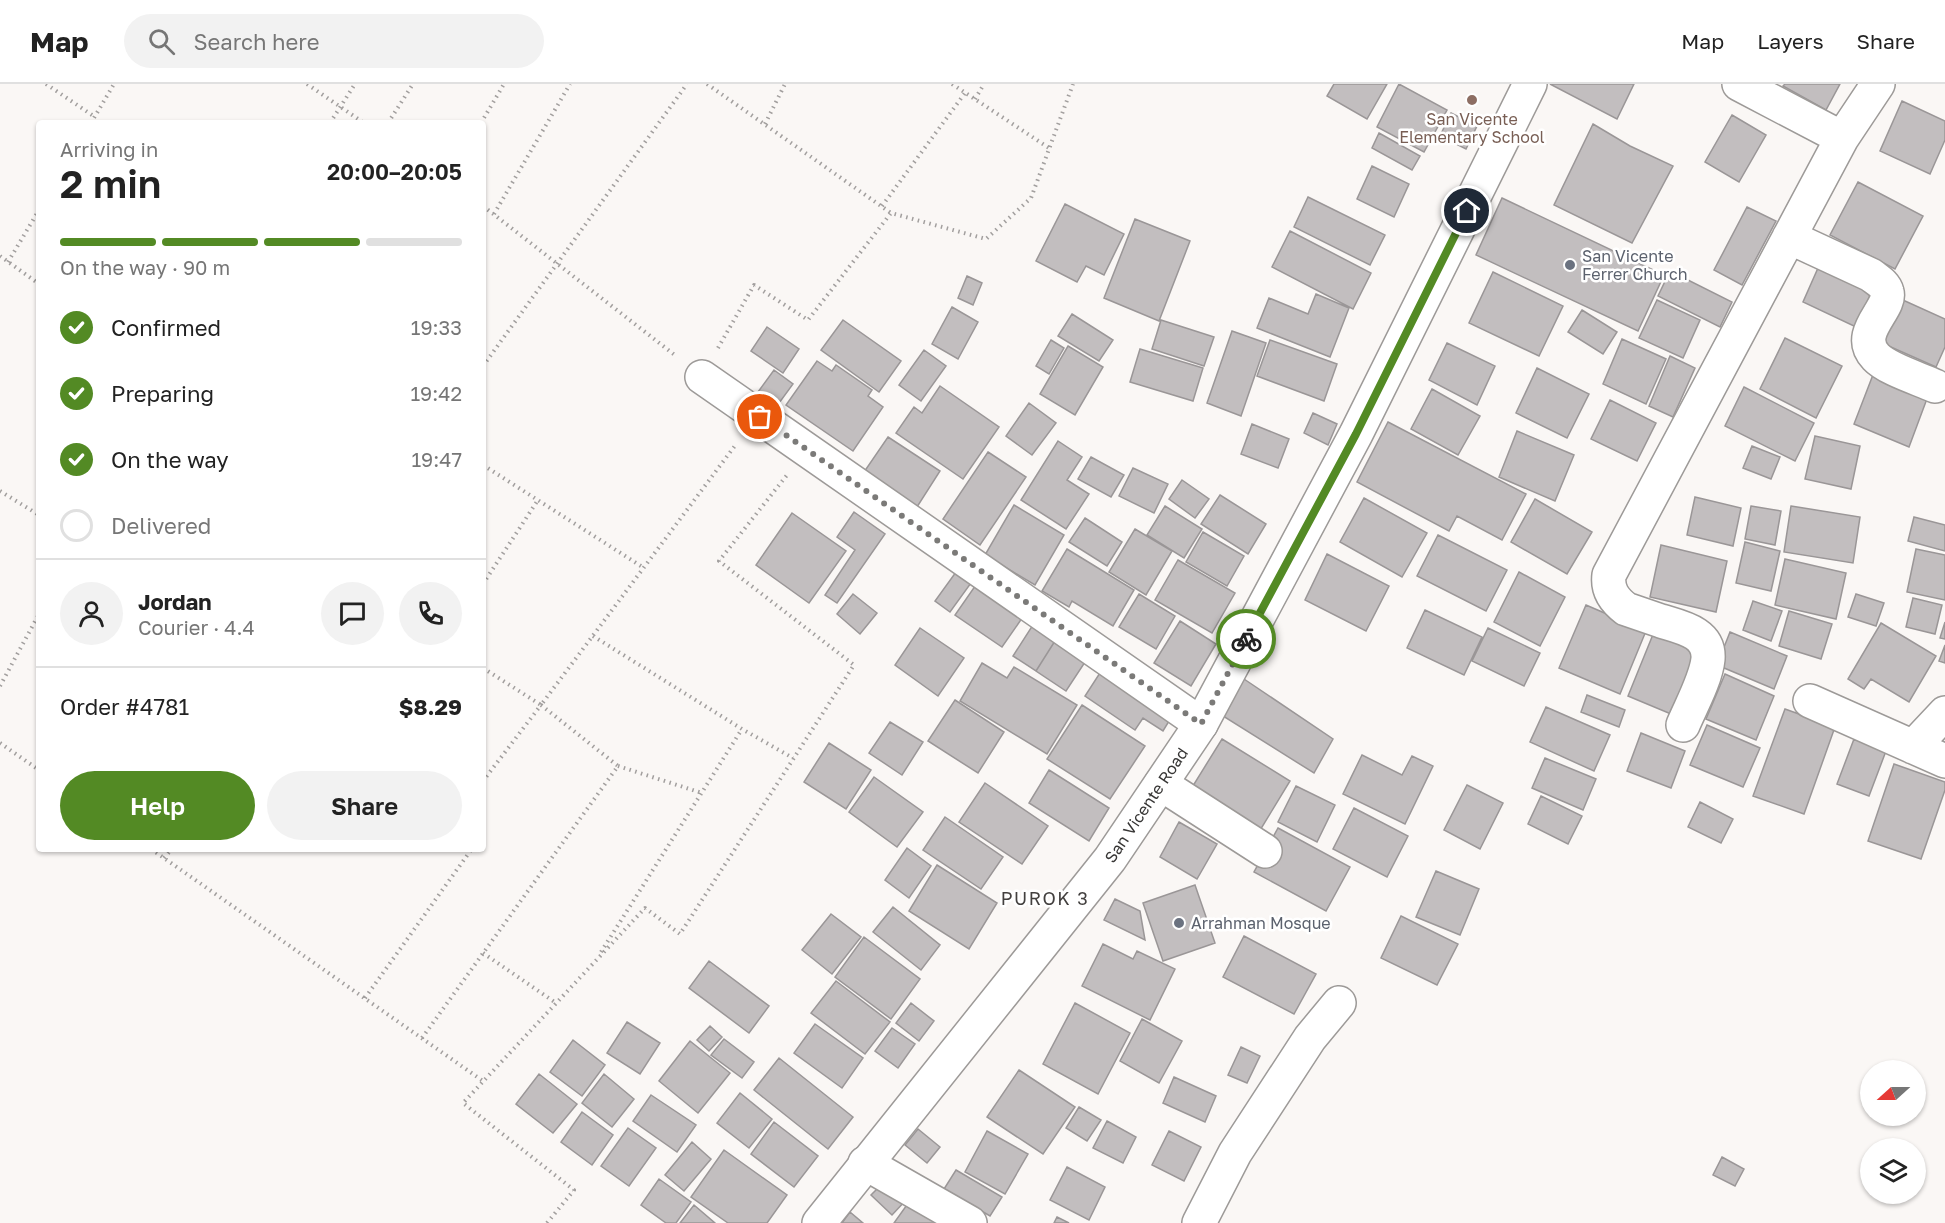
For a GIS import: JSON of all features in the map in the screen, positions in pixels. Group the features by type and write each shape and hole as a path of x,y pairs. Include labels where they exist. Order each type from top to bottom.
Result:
{"street":[{"name":"San Vicente Road","path":"819,1223 1110,859 1201,724 1356,434 1530,84"},
{"path":"1739,84 1842,138"},
{"path":"1683,725 1708,658 1704,642 1699,636 1684,628 1626,609 1619,604 1609,590 1609,575 1842,138 1878,84"},
{"path":"1789,237 1871,275 1886,288 1888,298 1871,329 1870,348 1876,357 1887,364 1935,386"},
{"path":"702,377 1201,724"},
{"path":"1810,701 1945,761"},
{"path":"1913,747 1945,713"},
{"path":"1161,784 1265,851"},
{"path":"1199,1223 1235,1153 1310,1038 1339,1003"},
{"path":"865,1164 970,1223"}],"path":[{"path":"46,84 95,117"},
{"path":"93,120 114,84"},
{"path":"307,84 360,120"},
{"path":"332,120 355,84"},
{"path":"390,120 413,84"},
{"path":"483,120 504,84"},
{"path":"494,214 570,84"},
{"path":"486,362 687,84"},
{"path":"707,84 891,213 986,239 1031,198 1073,84"},
{"path":"765,124 785,84"},
{"path":"952,84 1049,148"},
{"path":"975,99 984,84"},
{"path":"882,206 965,93"},
{"path":"486,208 702,377 754,285 808,320 891,213"},
{"path":"8,262 36,215"},
{"path":"0,256 36,282"},
{"path":"486,778 741,438"},
{"path":"486,467 644,568"},
{"path":"547,1223 574,1190 463,1103 645,908 680,934 854,664 719,561 790,471"},
{"path":"0,490 36,513"},
{"path":"486,579 538,500"},
{"path":"0,686 36,620"},
{"path":"593,636 742,729 793,758"},
{"path":"486,670 541,705 618,766 702,793"},
{"path":"596,961 742,729"},
{"path":"0,743 36,768"},
{"path":"422,1038 618,766"},
{"path":"155,852 483,1081"},
{"path":"164,858 169,852"},
{"path":"365,998 470,852"},
{"path":"483,953 556,1003"}],"building":[{"path":"1334,84 1387,84 1367,119 1327,96"},
{"path":"1399,84 1447,110 1424,152 1377,127"},
{"path":"1550,84 1634,84 1617,119"},
{"path":"1785,84 1840,84 1826,110 1783,86"},
{"path":"1902,101 1945,121 1945,140 1930,174 1880,151"},
{"path":"1451,113 1477,126 1466,149 1440,136"},
{"path":"1732,115 1766,135 1739,182 1705,162"},
{"path":"1593,124 1630,146 1673,166 1632,243 1554,205"},
{"path":"1379,133 1420,156 1412,170 1372,148"},
{"path":"1372,166 1409,184 1394,217 1357,199"},
{"path":"1858,182 1923,216 1895,269 1830,235"},
{"path":"1308,197 1385,235 1370,265 1294,227"},
{"name":"San Vicente Ferrer Church","path":"1502,198 1664,275 1638,331 1476,255"},
{"path":"1065,204 1124,234 1104,275 1086,266 1077,282 1036,261"},
{"path":"1747,207 1776,221 1742,285 1714,270"},
{"path":"1135,219 1190,241 1159,321 1104,298"},
{"path":"1290,231 1371,273 1353,309 1272,267"},
{"path":"1822,259 1875,284 1856,327 1803,302"},
{"path":"1670,271 1732,302 1720,327 1658,296"},
{"path":"1493,272 1563,306 1539,356 1469,323"},
{"path":"967,276 982,283 973,305 958,298"},
{"path":"1316,294 1349,308 1330,357 1257,328 1269,298 1308,314"},
{"path":"1894,296 1945,319 1945,347 1936,367 1875,340"},
{"path":"1657,300 1700,320 1683,358 1639,338"},
{"path":"952,307 978,322 958,359 932,344"},
{"path":"1582,310 1617,332 1603,354 1568,332"},
{"path":"1072,314 1113,340 1099,361 1058,336"},
{"path":"843,320 901,361 879,392 821,350"},
{"path":"1161,320 1214,337 1204,366 1152,349"},
{"path":"767,327 799,349 783,373 751,351"},
{"path":"1232,331 1266,343 1241,416 1207,403"},
{"path":"1785,338 1842,366 1816,418 1760,389"},
{"path":"1622,339 1666,359 1646,404 1603,384"},
{"path":"1051,340 1064,348 1049,374 1036,366"},
{"path":"1270,340 1337,364 1324,401 1257,376"},
{"path":"1447,343 1495,366 1477,405 1429,380"},
{"path":"1068,346 1103,367 1075,415 1040,394"},
{"path":"1140,349 1203,368 1193,401 1130,382"},
{"path":"924,350 946,366 921,401 899,385"},
{"path":"1670,356 1695,368 1673,417 1649,406"},
{"path":"817,361 832,371 836,365 872,390 868,396 883,407 853,451 786,405"},
{"path":"1876,367 1931,388 1909,447 1854,424"},
{"path":"1537,368 1589,394 1567,438 1516,413"},
{"path":"774,370 793,384 774,410 755,396"},
{"path":"940,386 999,427 963,479 896,433 914,407 922,413"},
{"path":"1744,387 1814,423 1795,461 1725,426"},
{"path":"1432,389 1480,416 1458,455 1411,429"},
{"path":"1610,400 1656,423 1637,461 1591,439"},
{"path":"1029,403 1056,423 1032,455 1006,436"},
{"path":"1313,413 1337,424 1328,445 1304,433"},
{"path":"1388,422 1526,494 1502,540 1457,516 1449,531 1357,482"},
{"path":"1252,424 1289,439 1278,468 1241,454"},
{"path":"1517,431 1574,455 1555,501 1499,477"},
{"path":"1815,436 1860,446 1851,489 1805,479"},
{"path":"888,437 940,471 917,507 864,472"},
{"path":"1058,441 1082,457 1067,480 1089,494 1066,529 1021,500"},
{"path":"1752,446 1780,457 1771,479 1743,468"},
{"path":"988,452 1026,477 980,545 943,519"},
{"path":"1091,457 1124,475 1111,497 1078,479"},
{"path":"1133,468 1168,484 1154,513 1119,496"},
{"path":"1182,480 1209,499 1195,518 1169,499"},
{"path":"1220,495 1266,524 1248,554 1201,524"},
{"path":"1695,497 1741,508 1733,546 1687,535"},
{"path":"1364,498 1427,533 1402,577 1340,542"},
{"path":"1535,499 1592,532 1567,574 1511,542"},
{"path":"1014,505 1064,535 1035,585 985,555"},
{"path":"1165,506 1202,529 1184,558 1147,535"},
{"path":"1751,506 1781,511 1775,545 1745,539"},
{"path":"1791,506 1860,517 1853,563 1784,552"},
{"path":"854,512 885,534 837,603 825,595 855,550 837,537"},
{"path":"792,513 846,551 809,603 756,565"},
{"path":"1914,517 1945,525 1945,551 1908,541"},
{"path":"1085,518 1122,542 1107,566 1069,542"},
{"path":"1135,529 1172,551 1146,595 1109,572"},
{"path":"1203,532 1244,556 1227,586 1186,562"},
{"path":"1438,535 1507,570 1486,611 1417,576"},
{"path":"1745,542 1780,551 1771,591 1736,583"},
{"path":"1661,545 1727,561 1716,612 1650,597"},
{"path":"1067,549 1134,590 1113,626 1072,601 1069,607 1042,591"},
{"path":"1916,549 1945,555 1945,600 1907,592"},
{"path":"1327,554 1389,586 1366,631 1305,600"},
{"path":"1785,559 1846,573 1836,619 1775,605"},
{"path":"1178,560 1235,593 1212,633 1155,600"},
{"path":"956,572 971,583 950,612 935,601"},
{"path":"1519,572 1565,597 1540,646 1494,622"},
{"path":"980,579 1027,611 1002,647 955,615"},
{"path":"853,594 877,613 860,634 837,614"},
{"path":"1139,594 1175,616 1156,649 1119,627"},
{"path":"1856,594 1884,603 1876,626 1848,617"},
{"path":"1913,598 1942,605 1935,634 1906,627"},
{"path":"1753,601 1782,611 1771,641 1743,630"},
{"path":"1586,605 1646,631 1620,694 1559,668"},
{"path":"1425,610 1482,637 1464,675 1407,648"},
{"path":"1789,611 1832,624 1821,659 1779,646"},
{"path":"1038,617 1060,633 1036,671 1013,656"},
{"path":"1180,621 1216,644 1191,686 1154,663"},
{"path":"1945,622 1945,639 1940,638"},
{"path":"1881,623 1936,656 1909,702 1871,679 1864,689 1848,679"},
{"path":"920,628 964,658 938,696 895,665"},
{"path":"1488,628 1540,653 1524,686 1472,661"},
{"path":"1654,632 1697,650 1671,714 1628,696"},
{"path":"1730,632 1787,656 1774,689 1717,665"},
{"path":"1060,633 1091,653 1066,691 1036,671"},
{"path":"1945,645 1945,663 1939,661"},
{"path":"1107,662 1177,708 1163,731 1143,718 1135,730 1085,696"},
{"path":"982,663 1007,678 1014,667 1077,705 1047,754 960,701"},
{"path":"1725,674 1774,696 1756,740 1706,719"},
{"path":"1244,679 1333,739 1314,773 1223,716"},
{"path":"1587,695 1625,710 1619,727 1581,712"},
{"path":"955,700 1004,732 978,773 928,741"},
{"path":"1082,705 1145,746 1110,799 1047,759"},
{"path":"1546,707 1610,735 1594,771 1530,742"},
{"path":"1785,709 1835,727 1804,814 1753,796"},
{"path":"890,722 923,742 902,775 869,753"},
{"path":"1707,725 1760,748 1743,787 1690,765"},
{"path":"1641,733 1685,751 1671,788 1627,771"},
{"path":"1222,739 1290,781 1259,832 1191,789"},
{"path":"1854,739 1886,751 1869,796 1837,784"},
{"path":"829,743 871,770 846,809 804,782"},
{"path":"1362,755 1402,775 1412,756 1433,766 1405,824 1343,794"},
{"path":"1545,758 1596,779 1583,810 1532,788"},
{"path":"1894,764 1945,782 1945,790 1921,859 1868,841"},
{"path":"1049,770 1109,808 1089,841 1029,803"},
{"path":"874,777 923,812 897,847 849,812"},
{"path":"985,783 1048,826 1022,864 959,822"},
{"path":"1467,785 1503,803 1480,849 1444,830"},
{"path":"1296,786 1335,805 1317,842 1278,822"},
{"path":"1541,796 1582,816 1568,844 1528,824"},
{"path":"1700,802 1733,819 1721,843 1688,827"},
{"path":"1354,808 1408,836 1387,877 1333,849"},
{"path":"945,817 1003,857 981,889 923,850"},
{"path":"1179,822 1217,844 1197,879 1160,857"},
{"path":"1278,828 1350,867 1326,911 1254,872"},
{"path":"907,848 931,866 909,898 885,880"},
{"path":"937,865 997,903 969,949 909,911"},
{"path":"1436,871 1479,889 1460,935 1416,917"},
{"name":"Arrahman Mosque","path":"1195,885 1215,943 1163,961 1143,903"},
{"path":"1115,899 1140,911 1145,940 1104,920"},
{"path":"893,907 940,945 921,970 873,932"},
{"path":"831,914 861,937 832,974 802,950"},
{"path":"1401,916 1458,944 1437,985 1381,958"},
{"path":"1244,936 1316,974 1294,1014 1223,977"},
{"path":"864,937 920,979 891,1019 835,977"},
{"path":"1103,944 1133,959 1137,951 1175,969 1150,1020 1082,986"},
{"path":"709,961 769,1006 749,1033 689,988"},
{"path":"836,981 890,1022 865,1054 811,1013"},
{"path":"911,1003 934,1021 919,1041 896,1023"},
{"path":"1075,1003 1130,1033 1098,1094 1043,1064"},
{"path":"1142,1019 1182,1041 1159,1083 1120,1061"},
{"path":"627,1022 660,1043 640,1074 607,1053"},
{"path":"815,1024 863,1058 842,1088 794,1053"},
{"path":"710,1026 722,1037 709,1051 697,1040"},
{"path":"892,1028 915,1044 898,1068 875,1051"},
{"path":"724,1039 754,1062 742,1078 711,1055"},
{"path":"573,1040 605,1065 582,1096 550,1072"},
{"path":"690,1041 730,1073 698,1113 659,1081"},
{"path":"1241,1047 1260,1056 1247,1083 1228,1075"},
{"path":"779,1058 853,1117 828,1149 754,1090"},
{"path":"1019,1070 1075,1107 1043,1154 987,1117"},
{"path":"539,1074 577,1104 553,1133 516,1104"},
{"path":"604,1074 634,1099 612,1127 582,1103"},
{"path":"1174,1077 1216,1096 1205,1122 1163,1103"},
{"path":"740,1093 772,1119 749,1148 717,1123"},
{"path":"651,1095 696,1125 677,1152 633,1121"},
{"path":"1079,1107 1101,1120 1087,1141 1066,1128"},
{"path":"582,1112 613,1135 592,1165 561,1142"},
{"path":"1107,1121 1136,1137 1123,1163 1093,1148"},
{"path":"774,1122 818,1156 794,1187 751,1154"},
{"path":"628,1128 656,1148 629,1186 601,1166"},
{"path":"918,1129 940,1147 927,1163 905,1145"},
{"path":"987,1131 1028,1154 1005,1194 965,1172"},
{"path":"1169,1131 1201,1147 1184,1181 1152,1165"},
{"path":"692,1142 711,1159 684,1191 665,1175"},
{"path":"724,1150 787,1195 767,1223 728,1223 691,1197"},
{"path":"1722,1157 1744,1169 1735,1186 1713,1175"},
{"path":"1067,1167 1105,1187 1089,1220 1050,1200"},
{"path":"956,1170 1002,1197 990,1216 944,1189"},
{"path":"659,1179 691,1202 676,1223 666,1223 641,1205"},
{"path":"887,1179 907,1199 892,1215 871,1195"},
{"path":"914,1195 954,1223 894,1223"},
{"path":"694,1205 715,1223 680,1223"},
{"path":"850,1212 863,1223 842,1223"},
{"path":"1057,1217 1069,1223 1054,1223"}],"way so far":[{"path":"760,417 1201,724 1246,639"}],"place":[{"name":"San Vicente Elementary School","path":"1472,100"},
{"name":"San Vicente Ferrer Church","path":"1570,265"},
{"name":"Arrahman Mosque","path":"1179,923"}],"district":[{"name":"PUROK 3","path":"1045,898"}],"route":[{"path":"1246,639 1356,434 1467,211"}]}
